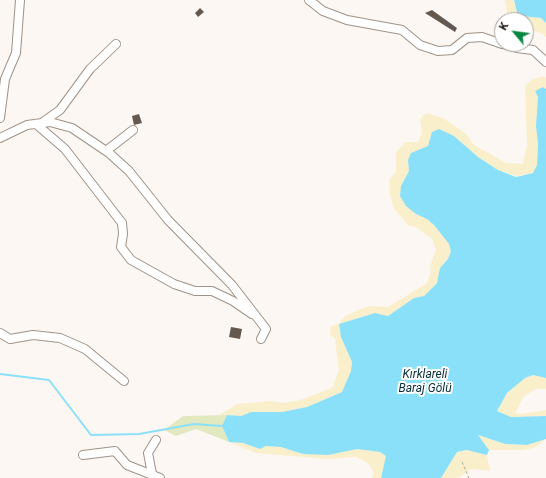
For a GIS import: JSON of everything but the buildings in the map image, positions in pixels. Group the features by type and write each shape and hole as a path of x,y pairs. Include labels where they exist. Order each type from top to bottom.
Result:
{"street":[{"path":"0,118 5,78 16,53 20,0"},
{"path":"309,0 323,11 347,20 402,30 420,44 438,51 452,50 467,38 482,37 494,41"},
{"path":"38,123 60,110 90,69 116,44"},
{"path":"534,51 546,62"},
{"path":"0,138 27,125 50,122 72,128 106,151 129,171 168,220 215,267 259,320 266,329 261,339"},
{"path":"38,123 65,149 122,223 123,234 121,247 131,260 174,284 195,291 212,291 234,301 259,320"},
{"path":"106,151 133,130"},
{"path":"0,334 10,339 33,335 60,338 85,349 124,381"},
{"path":"152,474 148,453 156,440"},
{"path":"83,454 114,451 127,465 160,478"}],"path":[{"path":"462,462 469,478"}],"green space":[{"path":"227,415 222,426 229,442 196,429 176,436 164,430 183,416"}],"sand":[{"path":"505,0 514,0 519,12 507,12"},
{"path":"534,17 541,18 546,23 546,37 543,34 534,31"},
{"path":"544,76 546,78 546,89 543,87 535,91 538,97 536,126 538,144 537,165 533,173 518,176 500,171 478,157 454,136 432,132 428,146 408,160 409,171 401,186 416,214 427,219 434,225 449,244 451,251 448,259 443,263 437,283 424,296 414,298 388,316 375,313 339,324 345,316 368,306 388,307 427,283 431,272 430,266 436,250 432,239 416,227 409,226 395,210 390,196 389,179 396,173 396,153 405,142 418,142 422,133 420,119 426,113 443,118 466,134 474,145 506,163 523,164 527,145 525,86 533,79"},
{"path":"339,324 341,337 352,362 351,371 342,392 307,407 282,412 251,412 241,416 219,415 237,404 271,401 284,403 300,400 332,388 339,371 335,339 330,335 331,326"},
{"path":"533,375 546,378 546,389 536,389 524,396 515,413 521,414 546,410 546,416 511,417 497,411 507,393 525,378"},
{"path":"477,435 505,444 527,445 546,439 534,448 522,450 489,450"},
{"path":"229,442 243,443 260,449 266,446 281,447 303,454 357,449 380,452 386,456 381,478 372,478 374,473 369,464 356,457 328,459 256,453"},
{"path":"467,450 487,455 490,471 471,469 458,478 441,478 457,452"}],"water":[{"path":"514,0 546,0 546,23 541,18 534,17 534,12 517,12"},
{"name":"Kırklareli Baraj Gölü","path":"543,87 546,89 546,378 533,375 525,378 507,393 497,411 511,417 546,416 546,439 527,445 505,444 478,435 489,450 487,455 467,450 457,452 441,478 381,478 386,456 380,452 357,449 328,455 303,454 281,447 266,446 260,449 243,443 229,442 222,426 227,415 241,416 251,412 282,412 307,407 342,392 351,371 352,362 341,337 339,324 375,313 388,316 414,298 424,296 437,283 440,268 448,259 451,251 449,244 434,225 406,206 400,196 401,186 409,171 408,160 411,153 428,146 432,132 439,129 454,136 478,157 498,170 516,177 533,173 537,165 538,144 536,126 538,97 535,91"}],"waterway":[{"path":"0,374 49,380 91,435 139,434 194,424 222,426"}]}
